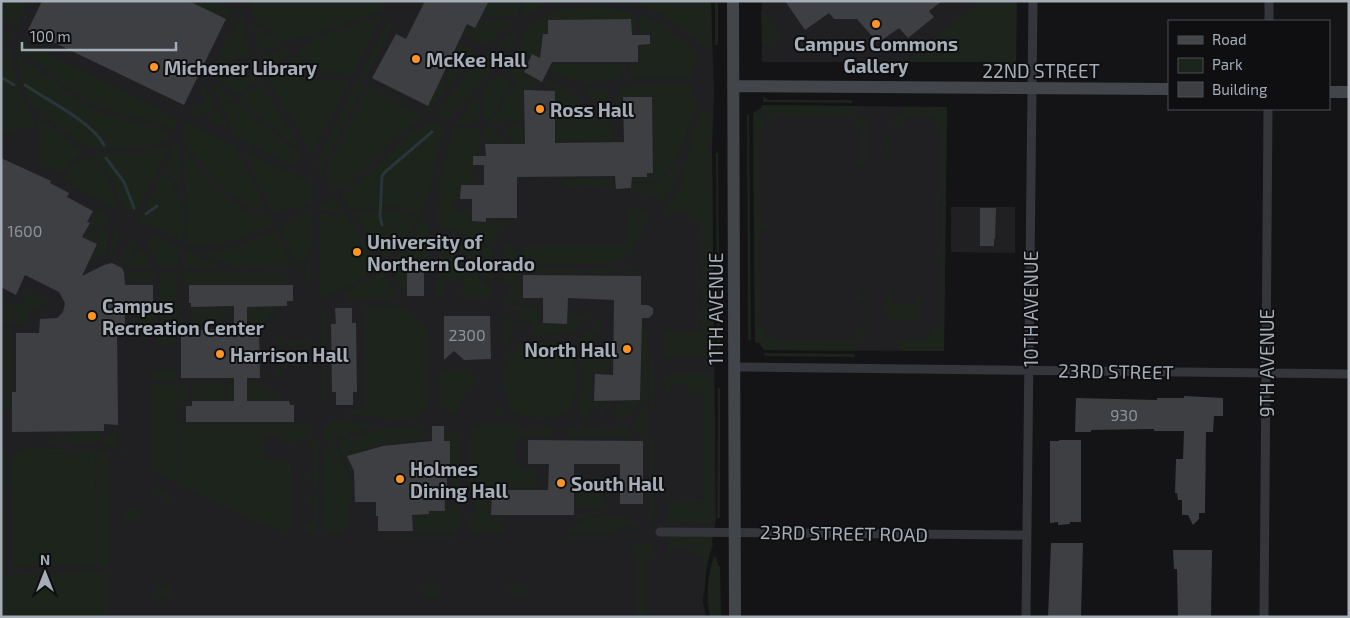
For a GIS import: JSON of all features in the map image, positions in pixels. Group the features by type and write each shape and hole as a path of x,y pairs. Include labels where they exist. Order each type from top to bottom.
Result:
{"main road":[{"name":"11TH AVENUE","path":"733,1 736,617"},
{"name":"22ND STREET","path":"733,86 1168,89"},
{"path":"1330,92 1349,92"}],"street":[{"name":"10TH AVENUE","path":"1026,617 1033,1"},
{"path":"1269,1 1269,20"},
{"name":"9TH AVENUE","path":"1264,617 1268,110"},
{"name":"23RD STREET","path":"734,367 1349,374"},
{"name":"23RD STREET ROAD","path":"660,532 1027,535"}],"shaded area":[{"name":"University of Northern Colorado","path":"1,1 711,1 714,92 712,152 716,520 705,578 703,601 706,617 1,617"},
{"path":"762,1 1009,1 1007,62 762,62"},
{"path":"762,105 947,107 944,351 764,350 759,343 755,342 753,113 761,108"},
{"path":"951,207 1015,207 1015,253 951,252"}],"green space":[{"path":"1,1 28,1 13,27 1,21"},
{"path":"191,1 213,1 219,5 215,13"},
{"path":"250,1 374,1 386,7 384,11 286,43 253,19"},
{"path":"490,1 519,1 518,15 515,17 483,15"},
{"path":"523,1 552,1 522,18"},
{"path":"626,1 711,1 712,47 707,51 670,20"},
{"path":"715,1 718,1 718,45 715,45"},
{"path":"982,1 1017,1 1016,67 1012,68 1007,62 905,62"},
{"path":"221,5 233,10 228,19 217,13"},
{"path":"605,6 632,13 636,20 636,33 632,33 631,19 547,19 547,33 542,34 539,57 532,53 530,57 519,52 522,38 529,27 539,19 564,9"},
{"path":"761,9 782,38 773,44 771,41 762,45"},
{"path":"240,15 243,17 250,55 220,65 216,61"},
{"path":"640,15 657,22 673,32 700,56 693,68 691,78 629,78 630,63 639,63 639,45 651,45 651,33 639,33"},
{"path":"382,16 353,75 323,73 297,51 313,39"},
{"path":"481,19 515,21 488,42 478,42 464,34 468,26 476,29"},
{"path":"388,21 393,23 366,77 361,74"},
{"path":"252,24 254,24 282,44 259,52"},
{"path":"1,30 13,36 8,43 1,39"},
{"path":"517,30 517,33 510,52 500,48 498,43"},
{"path":"19,39 169,113 168,116 177,120 173,132 159,123 110,111 90,103 17,48"},
{"path":"459,43 475,52 475,55 448,87 447,68"},
{"path":"287,48 290,52 271,71 264,69 260,57"},
{"path":"8,49 12,51 17,83 35,130 19,127 12,134 1,132 1,51"},
{"path":"490,51 500,57 499,64 449,119 442,119 436,116 460,82"},
{"path":"16,54 89,107 108,115 157,127 170,136 145,147 94,148 82,145 32,105 25,93"},
{"path":"294,54 316,72 276,71"},
{"path":"252,60 255,69 223,69"},
{"path":"512,64 525,68 523,73 536,80 536,89 523,89 523,119 490,124 489,122 495,115 501,113 500,108 515,86 514,78 507,71"},
{"path":"552,64 624,64 624,71 618,79 582,82 559,76 549,71"},
{"path":"220,73 256,75 258,80 236,96 217,80"},
{"path":"444,74 445,91 430,111 427,112 421,109 422,107 427,108"},
{"path":"275,75 350,80 313,151 310,150 268,79"},
{"path":"500,75 511,81 512,84 497,110 485,120 483,119 483,91 495,77"},
{"path":"545,78 568,89 583,104 603,114 611,124 615,141 556,142 555,90 553,90 553,85 543,85"},
{"path":"358,81 364,85 321,171 317,163"},
{"path":"214,84 231,99 220,105 211,86"},
{"path":"260,84 262,85 303,152 238,99"},
{"path":"691,84 699,105 692,117 679,156 665,174 652,180 635,182 635,178 648,178 648,174 654,173 653,96 622,96 622,109 618,110 615,107 617,96 620,91 630,85"},
{"path":"378,85 417,104 416,106 377,87"},
{"path":"368,86 423,116 394,139 366,169 351,181 335,190 324,174"},
{"path":"207,88 216,108 197,118 191,115 195,104 201,107 206,97 200,94 202,89"},
{"path":"605,88 609,90 606,101 603,103 592,101 585,93 586,90"},
{"path":"763,96 768,100 852,100 852,103 763,102"},
{"path":"474,99 480,101 478,121 472,125 458,124 458,121"},
{"path":"235,101 300,155 299,161 293,165 236,137 222,108"},
{"path":"762,105 853,106 858,113 852,123 850,115 772,115 772,124 761,108"},
{"path":"908,107 947,107 944,351 901,351 899,346 893,341 893,332 895,340 929,340 930,329 941,328 941,263 934,262 934,260 941,258 942,201 934,199 935,196 942,195 942,129 935,128 934,117 902,117 902,126 893,126 893,118 903,114"},
{"path":"703,109 712,116 712,140 708,140 708,152 712,152 714,351 711,355 665,356 665,332 702,331 701,222 690,222 689,212 668,212 667,221 664,211 677,191 684,173 692,132"},
{"path":"218,111 228,131 206,117"},
{"path":"757,111 767,126 760,129 760,223 767,224 768,226 767,229 760,229 760,328 766,328 768,331 759,343 755,342 753,113"},
{"path":"749,114 751,340 748,340 747,115"},
{"path":"861,116 866,118 866,165 856,163 857,160 862,160 862,129 856,128 855,125"},
{"path":"40,119 61,133 82,151 59,173 37,158 40,144 38,121"},
{"path":"187,122 235,145 267,211 245,205 220,185 185,146 182,135"},
{"path":"434,122 445,127 425,206 420,217 402,208 391,206 350,209 339,195 358,184 370,174 408,134"},
{"path":"523,124 523,134 537,135 537,143 513,143 503,130 504,127"},
{"path":"454,128 480,128 480,155 473,155 473,178 478,178 478,184 460,185 460,200 453,200 453,211 470,211 471,224 513,222 498,233 493,244 477,241 437,224 440,176"},
{"path":"485,128 493,128 505,143 485,142"},
{"path":"889,128 889,162 886,154 886,145"},
{"path":"175,144 179,146 180,189 167,167 168,159"},
{"path":"167,145 169,148 137,211 130,210 126,214 112,179 93,155 101,153 143,153"},
{"path":"183,149 210,181 233,202 257,215 269,216 273,225 229,242 205,246 194,246 185,243 187,219"},
{"path":"242,149 311,183 311,203 297,208 272,212"},
{"path":"716,153 718,153 720,349 717,350"},
{"path":"84,157 90,159 102,170 111,186 118,209 91,197 64,179 69,169"},
{"path":"678,166 673,186 662,202 652,195 628,192 628,189 633,189 633,185 652,183 663,179"},
{"path":"162,171 175,189 182,204 184,220 182,241 138,220"},
{"path":"557,179 612,179 612,187 565,186 563,182"},
{"path":"332,199 341,212 329,212 319,209 321,205"},
{"path":"633,208 645,210 651,217 629,251 614,265 509,263 505,262 503,257 503,245 513,244 513,251 522,252 523,246 627,246 627,219 629,210"},
{"path":"99,209 110,214 109,225 90,227 92,220"},
{"path":"396,210 419,219 402,243 386,260 352,212"},
{"path":"306,213 311,214 311,250 304,261 298,265 280,228"},
{"path":"319,213 336,217 345,214 380,265 356,283 323,298 320,296"},
{"path":"421,221 430,225 428,266 406,266 406,297 388,265 406,244"},
{"path":"108,230 106,256 96,257 89,262 98,244 85,237 86,235"},
{"path":"276,230 293,266 234,267 204,253 242,245"},
{"path":"113,231 120,232 113,256 110,255"},
{"path":"445,233 470,244 493,249 493,284"},
{"path":"156,235 179,247 178,267 158,267 156,259 147,244"},
{"path":"441,236 492,290 490,296 486,298 459,298 459,293 464,292 464,279 453,278 452,282 444,282 444,296 442,298 438,297 438,238"},
{"path":"133,239 139,244 122,262 120,260"},
{"path":"142,247 152,267 126,267 124,264"},
{"path":"185,249 223,268 184,267"},
{"path":"310,263 311,280 309,282 298,270"},
{"path":"510,268 634,270 641,274 522,273 521,301 507,302 505,297 510,297 510,283 502,283 502,276 510,276"},
{"path":"382,270 399,299 349,299 344,296 347,292"},
{"path":"128,272 154,272 154,281 129,281"},
{"path":"159,272 179,273 176,297 181,324 160,324"},
{"path":"184,272 286,273 286,284 183,284"},
{"path":"28,291 45,299 46,305 30,309 27,313 27,324 13,324 13,305 20,304"},
{"path":"856,296 865,296 865,341 861,342 855,332 857,328 863,328 863,302 855,301"},
{"path":"889,296 892,296 893,304 916,304 917,297 920,296 920,317 915,320 889,319 886,315 886,300"},
{"path":"1,302 12,302 12,324 1,325"},
{"path":"366,306 404,306 429,331 429,406 422,410 418,418 393,419 349,414 349,409 366,409"},
{"path":"540,306 540,325 569,325 570,312 574,316 582,316 586,312 592,312 572,334 538,335 529,331 533,326 525,319 521,325 517,322 523,317 516,309 511,312 507,307"},
{"path":"232,307 232,313 223,313 222,323 191,324 191,308"},
{"path":"248,307 278,307 262,325 253,325 253,322 248,322"},
{"path":"322,309 326,309 327,346 322,346"},
{"path":"138,313 155,313 154,329 147,341 138,331"},
{"path":"503,313 510,321 513,331 511,340 504,349"},
{"path":"601,320 600,330 592,337 592,346 599,352 610,352 610,371 592,371 591,401 610,402 610,408 602,408 602,418 599,417 599,408 589,408 588,417 583,416 577,411 584,380 578,344 582,337"},
{"path":"644,327 647,330 647,399 635,407 630,418 618,418 616,416 616,405 625,405 626,401 641,401 642,328"},
{"path":"160,328 176,328 176,346 154,345"},
{"path":"1,329 12,329 13,376 1,376"},
{"path":"280,333 282,334 282,341 311,341 311,347 303,343 300,347 291,347 287,343 284,347 281,347 276,338"},
{"path":"771,334 773,335 773,341 851,341 852,334 859,344 855,351 764,350 762,346"},
{"path":"545,340 557,342 566,346 570,351 577,383 574,399 570,407 562,415 545,418 523,416 517,415 509,407 503,382 505,366 513,351 527,341"},
{"path":"764,353 854,354 854,357 765,356"},
{"path":"291,359 301,360 305,364 308,359 312,359 312,366 281,366 280,375 275,370 281,360 284,360 285,363 290,363"},
{"path":"322,359 326,359 326,397 322,398"},
{"path":"650,359 653,359 653,407 651,409"},
{"path":"446,369 467,369 469,373 475,375 473,384 464,397 460,408 453,415 445,406 442,408 439,406 439,377"},
{"path":"151,370 176,370 176,380 151,380"},
{"path":"670,374 713,374 714,520 712,523 666,523 667,502 704,501 703,394 688,393 687,383 673,383 672,391 667,392 664,387 665,379"},
{"path":"4,378 13,378 13,390 10,390 10,410 4,410"},
{"path":"227,379 233,379 233,400 228,400"},
{"path":"248,382 260,382 278,400 248,400"},
{"path":"150,384 177,386 177,484 151,470"},
{"path":"191,384 223,384 223,400 192,400"},
{"path":"180,385 188,385 188,404 180,404"},
{"path":"718,388 720,388 720,518 717,518"},
{"path":"500,405 506,416 493,417 493,414"},
{"path":"647,408 647,437 640,433 635,425 637,415"},
{"path":"337,420 372,425 372,428 350,433 324,444 325,424"},
{"path":"312,423 310,431 304,438 291,443 286,442 279,436 264,435 264,458 285,459 291,465 292,527 288,532 261,524 180,485 180,424"},
{"path":"481,424 518,425 519,430 529,430 529,425 532,425 533,430 543,430 543,425 548,425 553,429 550,437 525,434 515,445 515,460 524,469 536,469 537,488 490,488 490,518 502,518 502,533 475,532 469,528 469,516 475,516 474,491 470,491 470,436 473,430"},
{"path":"622,424 628,426 632,437 566,436 567,429 571,425 574,426 574,431 582,430 582,426 589,426 589,430 599,430 600,426 603,426 603,431 613,431 614,426 622,426"},
{"path":"407,426 419,427 419,433 426,434 426,441 385,444 347,455 353,471 352,475 338,444 340,441 372,431"},
{"path":"451,429 460,438 459,467 457,469 448,469 444,465 450,464 450,442 444,441 444,436 450,435"},
{"path":"77,432 100,432 100,443 22,442 68,437"},
{"path":"104,434 117,434 118,447 126,448 127,452 104,443"},
{"path":"652,436 654,522 650,523 647,521 650,505 650,438"},
{"path":"316,439 317,490 314,488 313,477 307,477 306,475 313,473 313,450 306,449"},
{"path":"335,444 352,481 352,501 347,502 347,530 343,532 323,532 323,452 326,447"},
{"path":"2,446 6,450 6,572 9,574 108,572 109,617 1,617"},
{"path":"23,448 66,449 65,453 39,454 95,454 96,566 13,567 12,455 16,455 16,452"},
{"path":"99,449 119,459 108,458 110,566 97,566 97,454 71,453 71,450"},
{"path":"455,472 460,475 460,499 453,501 451,500 451,477"},
{"path":"578,475 578,479 584,485 593,485 598,480 598,476 606,477 606,506 604,508 579,507 576,505 575,477"},
{"path":"154,488 173,497 173,500 163,500 163,496 154,496"},
{"path":"317,493 317,529 314,532 305,532 306,524 313,523 313,503 306,500 313,498 314,494"},
{"path":"445,505 457,505 460,509 460,528 454,532 415,532 415,515 429,515 429,512 444,512"},
{"path":"125,510 141,510 141,520 125,520"},
{"path":"575,511 581,515 586,515 590,511 608,513 575,518"},
{"path":"606,516 621,517 636,523 624,526 611,533 566,532 566,529 587,520"},
{"path":"630,527 642,527 643,529 629,530 611,538 565,538 565,536 612,536"},
{"path":"379,536 454,536 454,538 379,538"},
{"path":"673,537 710,537 713,544 706,567 704,599 702,555 694,555 693,546 673,546 671,555 667,553 669,539"},
{"path":"638,543 651,544 654,548 654,557 645,559 646,617 637,617 637,553 630,553 628,550 632,545"},
{"path":"714,556 717,559 718,566 720,566 721,617 710,617 709,609 709,579"},
{"path":"422,585 438,585 438,596 422,596"},
{"path":"510,585 526,585 526,595 510,595"},
{"path":"155,586 172,586 172,597 155,597"}],"building":[{"name":"Michener Library","path":"42,1 189,1 226,19 184,105 28,30"},
{"name":"McKee Hall","path":"425,1 489,1 475,28 467,24 428,106 372,78 396,34 406,39"},
{"path":"785,1 942,1 929,11 934,17 908,38 899,28 878,43 857,19 834,19 829,13 805,30"},
{"path":"631,19 632,35 650,35 650,44 638,45 638,62 552,62 542,82 524,72 532,54 540,58 543,34 548,34 548,20"},
{"name":"Ross Hall","path":"524,90 555,91 555,143 624,142 623,97 652,97 653,173 647,173 647,177 632,177 631,188 616,189 615,176 517,177 517,218 486,218 486,222 472,221 472,199 460,199 461,185 484,185 484,165 473,165 473,156 486,156 485,144 525,144"},
{"name":"Campus Recreation Center","path":"1,158 51,181 50,183 69,193 67,197 93,211 87,222 90,223 82,237 97,244 82,276 112,263 122,268 125,285 153,285 153,312 125,313 125,327 117,327 118,425 104,424 104,431 12,432 12,392 16,392 16,333 39,333 40,319 57,318 63,312 65,303 59,292 25,275 16,295 1,287"},
{"path":"980,208 996,208 994,246 980,246"},
{"path":"407,266 424,267 424,296 407,296"},
{"name":"North Hall","path":"523,275 641,276 641,305 648,305 653,308 653,314 649,318 642,318 640,400 594,401 595,374 613,375 614,300 568,298 567,324 543,323 543,298 523,298"},
{"name":"Harrison Hall","path":"189,285 293,285 293,301 287,301 287,306 247,307 247,329 259,329 260,378 247,378 247,401 289,401 290,405 294,405 294,422 186,422 186,406 192,406 192,401 234,401 234,378 181,378 181,330 234,329 234,306 191,307 191,303 189,303"},
{"path":"335,308 352,308 352,323 356,323 357,392 353,392 353,405 336,405 336,392 332,392 331,324 336,324"},
{"path":"444,316 490,316 491,359 464,360 454,351 444,360"},
{"path":"1184,396 1223,398 1223,416 1214,416 1213,432 1206,432 1205,513 1199,513 1199,519 1193,525 1188,515 1182,515 1182,500 1178,500 1177,493 1175,493 1176,459 1183,459 1184,431 1154,431 1154,429 1075,432 1076,398 1157,400 1157,398 1184,398"},
{"name":"Holmes Dining Hall","path":"432,426 444,426 444,441 450,441 447,487 444,486 445,511 429,511 429,514 412,515 413,531 378,531 376,502 355,502 354,471 347,456 383,446 432,441"},
{"name":"South Hall","path":"528,440 643,441 643,504 620,504 620,464 574,464 574,515 491,515 492,490 548,490 549,464 528,464"},
{"path":"1081,440 1081,522 1058,525 1058,522 1050,523 1050,441"},
{"path":"1051,543 1083,543 1081,617 1048,617"},
{"path":"1173,550 1212,550 1211,617 1178,617 1177,569 1174,569"}],"waterway":[{"path":"1,77 14,85"},
{"path":"25,85 80,120 98,136 104,145"},
{"path":"382,225 380,217 382,176 432,132"},
{"path":"106,158 124,182 134,208"},
{"path":"146,214 157,206"}],"place":[{"name":"Campus Commons Gallery","path":"876,24"},
{"name":"McKee Hall","path":"416,59"},
{"name":"Michener Library","path":"154,67"},
{"name":"Ross Hall","path":"540,109"},
{"name":"University of Northern Colorado","path":"357,252"},
{"name":"Campus Recreation Center","path":"92,316"},
{"name":"North Hall","path":"627,349"},
{"name":"Harrison Hall","path":"220,354"},
{"name":"Holmes Dining Hall","path":"400,479"},
{"name":"South Hall","path":"561,483"}]}
